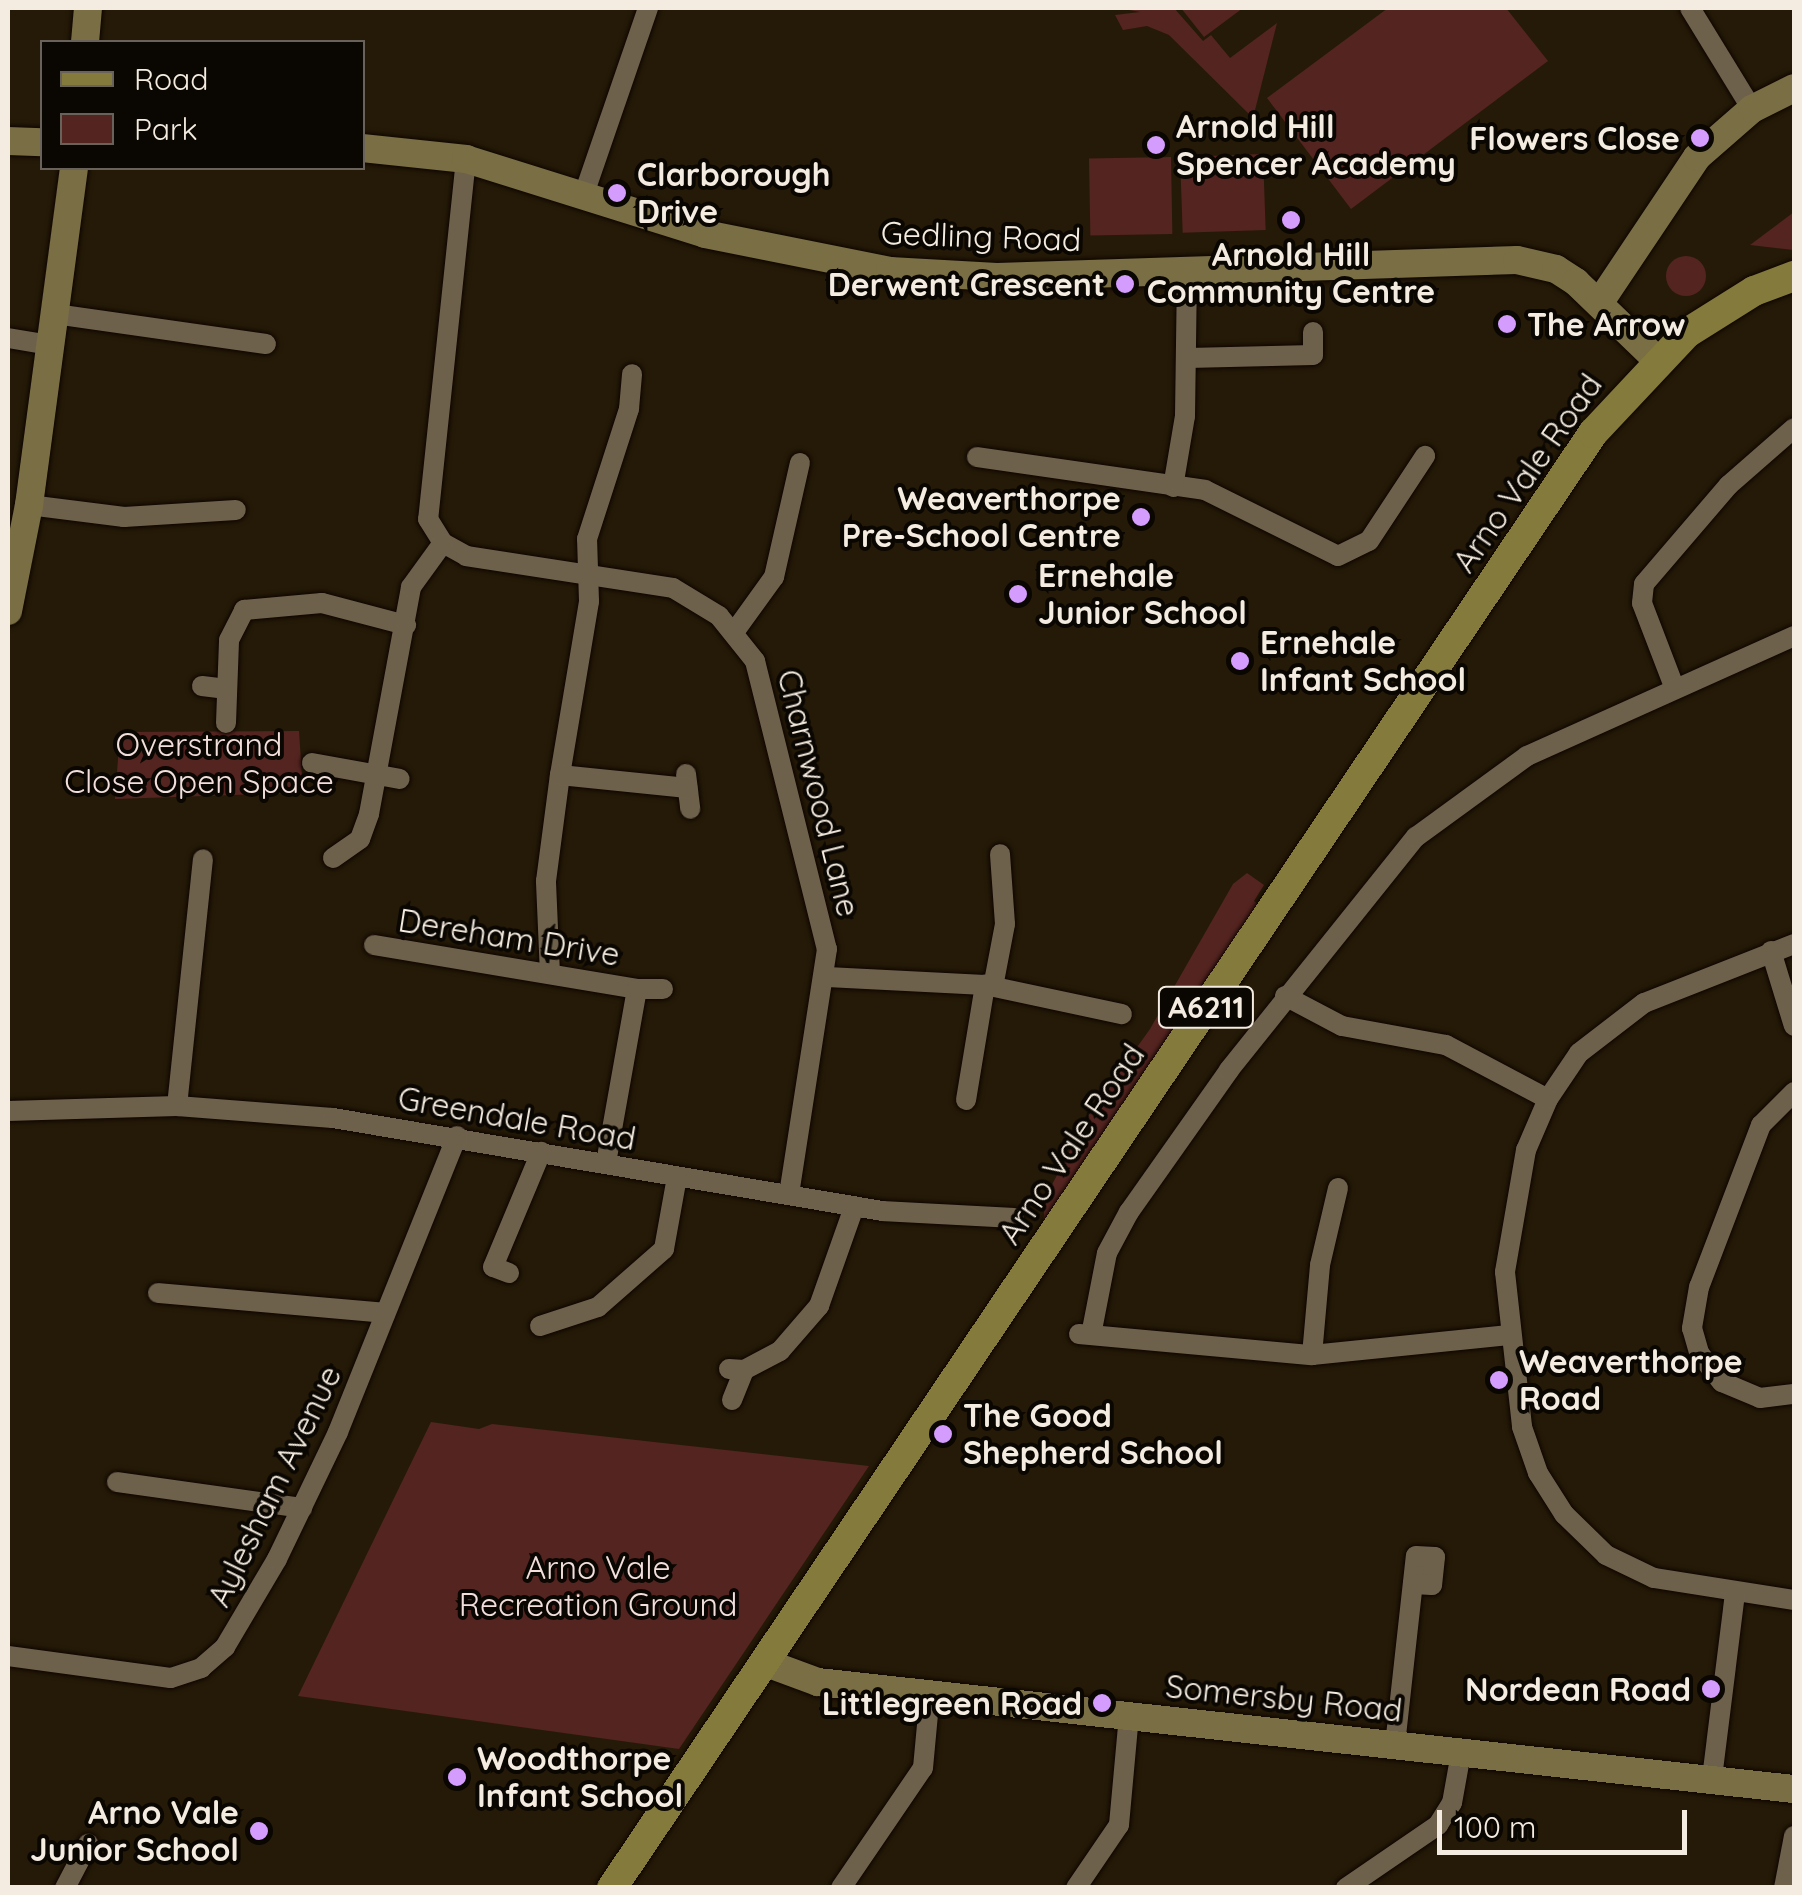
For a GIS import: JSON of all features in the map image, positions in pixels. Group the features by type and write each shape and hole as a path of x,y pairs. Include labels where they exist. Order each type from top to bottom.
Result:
{"main road":[{"name":"A6211","path":"1662,355 1725,306 1794,276"},
{"name":"Arno Vale Road","path":"612,1888 768,1664 1444,652 1594,434 1662,355"}],"street":[{"path":"86,40 88,8"},
{"path":"584,194 648,8"},
{"path":"1690,8 1710,20 1752,109"},
{"path":"1600,302 1647,238 1684,172 1752,109 1794,88"},
{"path":"8,141 40,142"},
{"name":"Gedling Road","path":"365,148 466,159 704,234 890,271 998,277 1517,260 1556,268 1600,302 1606,318 1662,355"},
{"path":"333,858 360,839 375,782 414,577 443,543 428,519 425,500 466,159"},
{"path":"8,612 29,505 74,170"},
{"path":"1173,488 1188,358 1187,271"},
{"path":"55,314 266,342"},
{"path":"1188,358 1313,354 1313,332"},
{"path":"8,338 50,345"},
{"path":"550,974 546,881 588,574 587,539 637,408 632,374"},
{"path":"1675,688 1642,602 1644,584 1728,485 1794,428"},
{"path":"977,457 1237,502 1338,556 1370,540 1425,456"},
{"path":"735,631 774,577 801,463"},
{"path":"29,505 124,517 229,511 220,489"},
{"name":"Charnwood Lane","path":"443,543 475,558 673,588 735,631 755,661 826,938 827,978 789,1195"},
{"path":"226,723 232,630 250,607 322,602 406,626"},
{"path":"1508,1335 1312,1355 1162,1343 1085,1332 1107,1253 1119,1227 1285,996 1378,878 1455,804 1527,756 1794,636"},
{"path":"202,686 227,689"},
{"path":"312,762 375,782 400,779"},
{"path":"560,776 687,790"},
{"path":"992,1087 968,1091 989,986 1004,947 1000,854"},
{"path":"177,1106 210,887 202,859"},
{"path":"1000,887 1023,884"},
{"path":"1794,944 1626,1014 1580,1053 1548,1100 1526,1150 1511,1210 1508,1335 1522,1427 1538,1473 1564,1514 1594,1545 1636,1571 1735,1594 1794,1600"},
{"name":"Dereham Drive","path":"374,946 638,989 606,1164"},
{"path":"1771,951 1794,1026"},
{"path":"827,978 989,986 1122,1014"},
{"path":"638,989 664,989"},
{"path":"1285,996 1342,1026 1446,1045 1548,1100"},
{"path":"1794,1092 1762,1125 1699,1287 1692,1328 1698,1353 1722,1382 1760,1398 1794,1394"},
{"name":"Greendale Road","path":"8,1111 177,1106 457,1136 854,1207 1000,1213"},
{"name":"Aylesham Avenue","path":"8,1656 171,1678 189,1674 213,1660 238,1629 302,1508 457,1136"},
{"path":"509,1273 493,1266 541,1152"},
{"path":"552,1318 598,1307 664,1249 678,1177"},
{"path":"1312,1355 1320,1265 1337,1193 1358,1202"},
{"path":"732,1400 736,1370 780,1351 819,1306 854,1207"},
{"path":"158,1293 385,1314"},
{"path":"118,1480 302,1508"},
{"path":"1395,1745 1413,1584"},
{"path":"1712,1778 1735,1594"},
{"name":"Somersby Road","path":"768,1664 818,1682 1794,1788"},
{"path":"842,1888 923,1768 930,1693"},
{"path":"1076,1888 1119,1825 1129,1716"},
{"path":"1346,1888 1444,1817 1461,1753"},
{"path":"1784,1888 1794,1836"},
{"path":"65,1888 88,1844"}],"green space":[{"path":"1118,8 1174,8 1203,41 1211,35 1230,58 1277,23 1253,118 1169,35 1147,26 1123,30 1115,15 1140,12"},
{"path":"1181,8 1243,8 1204,37"},
{"path":"1388,8 1506,8 1548,61 1351,209 1267,98"},
{"path":"1263,154 1266,230 1183,233 1180,157"},
{"path":"1171,157 1172,234 1090,235 1089,158"},
{"path":"1794,212 1794,250 1750,245"},
{"path":"1686,256 1700,262 1706,276 1700,290 1686,296 1672,290 1666,276 1672,262"},
{"name":"Overstrand Close Open Space","path":"299,731 302,776 311,778 294,793 115,799 120,732"},
{"path":"1247,873 1264,885 1254,901 1260,906 1043,1226 1045,1198 1088,1116 1150,1029 1233,884"},
{"name":"Arno Vale Recreation Ground","path":"431,1422 479,1429 492,1424 869,1466 679,1749 298,1696"}],"place":[{"name":"Flowers Close","path":"1700,138"},
{"name":"Arnold Hill Spencer Academy","path":"1156,145"},
{"name":"Clarborough Drive","path":"617,193"},
{"name":"Arnold Hill Community Centre","path":"1291,220"},
{"name":"Derwent Crescent","path":"1125,284"},
{"name":"The Arrow","path":"1507,324"},
{"name":"Weaverthorpe Pre-School Centre","path":"1141,517"},
{"name":"Ernehale Junior School","path":"1018,594"},
{"name":"Ernehale Infant School","path":"1240,661"},
{"name":"Weaverthorpe Road","path":"1499,1380"},
{"name":"The Good Shepherd School","path":"943,1434"},
{"name":"Nordean Road","path":"1711,1689"},
{"name":"Littlegreen Road","path":"1102,1703"},
{"name":"Woodthorpe Infant School","path":"457,1777"},
{"name":"Arno Vale Junior School","path":"259,1831"}]}
